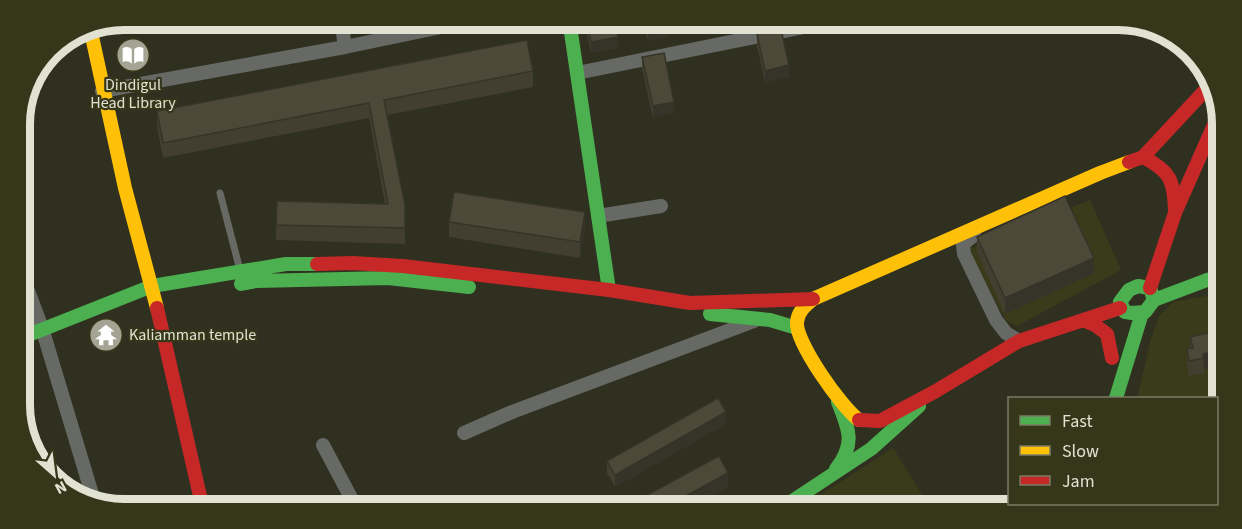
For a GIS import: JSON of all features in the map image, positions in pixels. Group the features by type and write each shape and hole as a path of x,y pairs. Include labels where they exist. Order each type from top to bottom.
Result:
{"main road":[{"path":"571,30 609,290"},
{"path":"92,36 124,188 153,292 200,499"},
{"path":"1142,313 1122,310 1019,341 936,391 880,421 872,422 858,420 848,412 829,386 797,328 798,315 803,307 813,299 1100,173 1143,157 1206,90"},
{"path":"1117,397 1142,313 1145,312 1152,294 1173,219 1212,130"},
{"path":"1083,320 1107,334 1111,363 1122,310 1120,302 1173,219 1175,196 1169,173 1162,166 1143,157"},
{"path":"153,292 240,270 286,264 352,263 440,277 759,319 797,328"},
{"path":"30,334 135,294 256,281 440,277 609,290 690,303 813,299"},
{"path":"1152,294 1212,279"},
{"path":"1129,290 1144,285 1152,294"},
{"path":"795,499 871,448 936,391"},
{"path":"828,478 847,457 851,445 837,397"}],"street":[{"path":"342,30 345,47"},
{"path":"102,91 345,47 417,30"},
{"path":"577,73 789,30"},
{"path":"1019,341 1006,333 996,320 964,254 963,244 972,236 1019,214 1038,201"},
{"path":"598,216 661,206"},
{"path":"30,297 42,328 92,493"},
{"path":"464,433 512,412 759,319"},
{"path":"323,445 352,499"}],"lane":[{"path":"220,193 240,270"}],"shaded area":[{"path":"1090,200 1121,270 1017,326 1006,320 971,257 971,248"},
{"path":"1212,295 1212,397 1137,397 1159,316 1173,302"},
{"path":"893,448 925,499 814,499"}],"building":[{"path":"588,30 616,30 618,37 591,42"},
{"path":"781,30 789,65 765,71 757,34"},
{"path":"527,40 533,71 384,100 405,205 405,228 276,225 277,201 388,204 369,103 163,143 157,111"},
{"path":"664,53 674,102 653,106 642,57"},
{"path":"454,192 585,212 580,242 449,222"},
{"path":"1065,196 1094,258 1005,298 977,237"},
{"path":"1212,332 1212,352 1203,354 1204,358 1189,361 1187,349 1193,348 1190,337"},
{"path":"718,398 726,412 615,475 607,461"},
{"path":"719,456 728,473 680,499 639,499"}],"traffic: fast":[{"path":"571,30 609,290"},
{"path":"30,334 152,286 286,264 317,264"},
{"path":"241,284 256,281 388,278 469,287"},
{"path":"1154,300 1212,279"},
{"path":"1138,286 1150,288 1154,300 1145,312 1125,312 1120,302 1129,290 1138,286"},
{"path":"1116,397 1142,313"},
{"path":"710,314 770,320 797,328"},
{"path":"836,469 846,452 849,436 838,402"},
{"path":"795,499 871,449 919,406"}],"traffic: slow":[{"path":"92,36 125,188 157,308"},
{"path":"859,420 831,389 803,344 797,322 805,306 813,299 1129,162"}],"traffic: jam":[{"path":"1129,162 1143,157 1206,90"},
{"path":"1150,288 1175,213 1212,129"},
{"path":"1143,157 1159,167 1169,178 1172,184 1175,210"},
{"path":"317,264 352,263 403,266 609,290 690,303 813,299"},
{"path":"157,308 201,499"},
{"path":"859,420 880,421 936,391 1019,341 1120,308"},
{"path":"1083,320 1107,334 1112,358"}],"place":[{"name":"Dindigul Head Library","path":"133,55"},
{"name":"Kaliamman temple","path":"106,335"}]}
